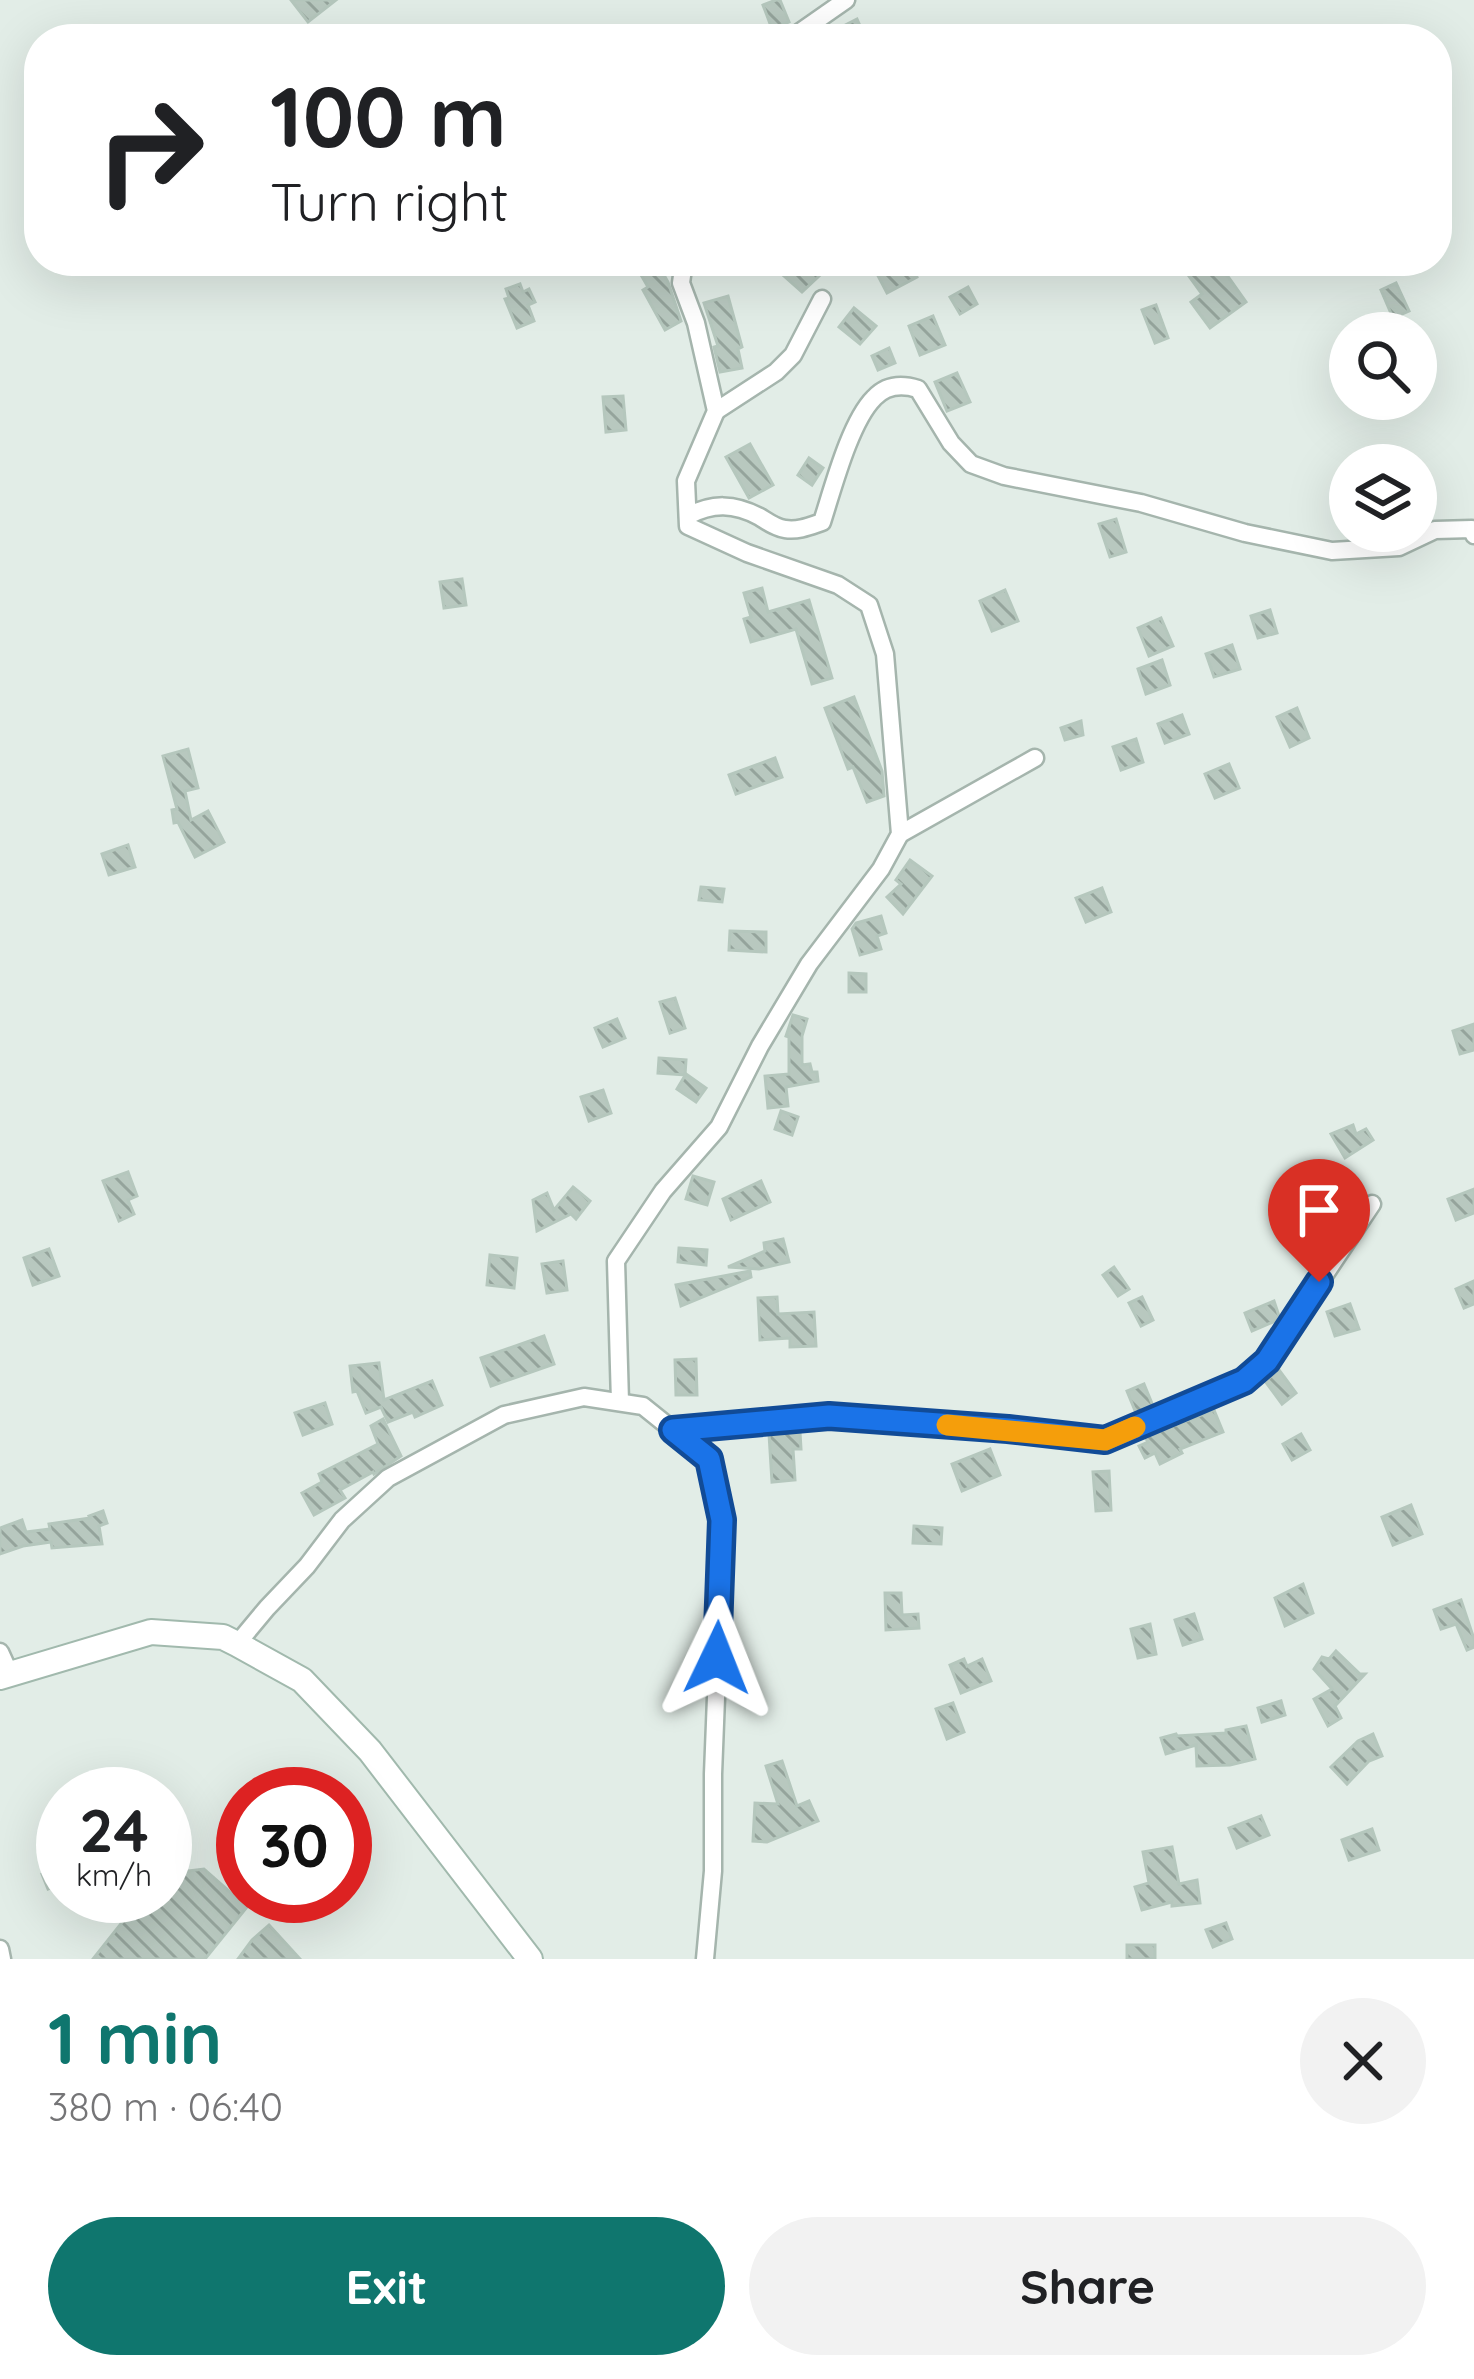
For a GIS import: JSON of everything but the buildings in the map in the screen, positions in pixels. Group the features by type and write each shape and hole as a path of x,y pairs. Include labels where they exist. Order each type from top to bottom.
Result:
{"main road":[{"path":"4,1667 151,1632 223,1637 302,1680 370,1751 530,1959"}],"street":[{"path":"811,24 845,0"},
{"path":"682,276 716,412"},
{"path":"822,299 794,355 716,412 686,481 688,526 838,584 868,605 885,654 900,834"},
{"path":"688,516 708,505 752,513 781,529 800,530 823,522 864,412 877,394 902,384 918,389 950,443 971,464 1004,476 1141,503 1245,533 1333,550 1399,547 1435,530 1472,529 1474,535"},
{"path":"620,1402 616,1261 663,1191 719,1127 809,964 881,868 900,834 1035,758"},
{"path":"673,1430 829,1416 1105,1440 1244,1381 1267,1361 1372,1204"},
{"path":"237,1644 308,1566 342,1520 388,1478 504,1415 584,1396 643,1406 709,1459 722,1520 713,1871 704,1959"},
{"path":"0,1949 2,1959"}],"slow traffic":[{"path":"947,1425 1105,1440 1135,1427"}],"route":[{"path":"717,1658 722,1520 709,1459 673,1430 829,1416 1105,1440 1244,1381 1267,1361 1319,1282"}]}
